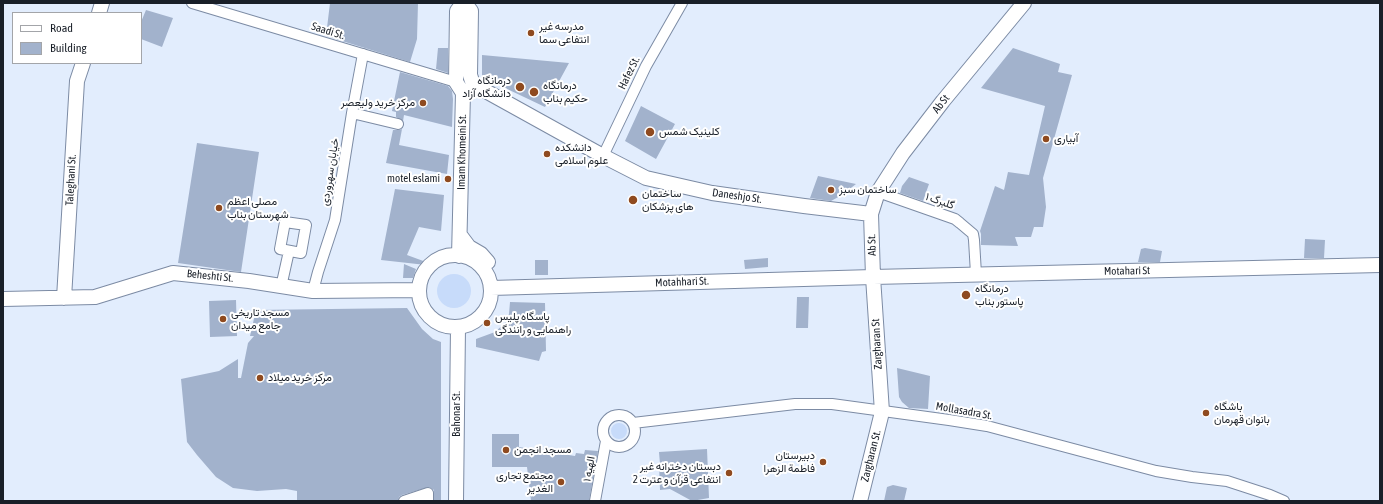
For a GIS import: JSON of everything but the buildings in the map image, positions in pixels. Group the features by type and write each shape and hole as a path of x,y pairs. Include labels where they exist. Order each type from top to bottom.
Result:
{"main road":[{"name":"Imam Khomeini St.","path":"459,256 460,88 457,11 464,3 471,11 470,75 474,84 482,90"},
{"name":"Ab St","path":"871,214 878,192 903,153 943,101 1024,3"},
{"name":"Taleghani St.","path":"64,298 77,82 83,64"},
{"path":"460,88 482,90"},
{"name":"Daneshjo St.","path":"482,90 602,156 646,178 712,193 871,214"},
{"name":"Ab St.","path":"871,214 873,277"},
{"path":"460,235 468,247 485,258 493,268 499,280 506,287"},
{"path":"459,256 472,260 480,265 486,273 491,288 490,300 482,314 470,324 458,327 444,325 432,318 426,312 422,304 419,290 423,276 431,265 443,258 459,256"},
{"name":"Motahari St","path":"873,277 1380,265"},
{"name":"Beheshti St.","path":"3,299 95,297 173,273 249,281 314,291 419,290"},
{"name":"Motahhari St.","path":"491,288 873,277"},
{"name":"Zargharan St","path":"873,277 882,412"},
{"name":"Bahonar St.","path":"456,501 458,327"},
{"name":"Zargharan St.","path":"860,501 882,412"}],"street":[{"name":"Saadi St.","path":"192,3 363,54 460,88"},
{"name":"Hafez St.","path":"602,156 646,66 682,3"},
{"name":"خیابان سهروردی","path":"314,291 318,272 335,220 363,54"},
{"path":"352,113 398,124"},
{"name":"گلبرگ ۱","path":"878,192 955,219 964,226 973,234 976,274"},
{"path":"281,287 289,251"},
{"name":"Mollasadra St.","path":"633,424 795,404 832,404 986,426 1156,471 1227,481 1284,501"},
{"path":"619,415 624,416 633,424 635,433 633,438 626,445 618,447 609,444 606,441 603,430 604,425 610,418 619,415"},
{"name":"الهیه ۱","path":"595,501 606,441"},
{"path":"404,501 428,493 428,501"}],"shaded area":[{"path":"457,274 464,276 469,281 471,291 469,301 464,306 451,308 444,306 439,301 437,288 439,281 444,276"},
{"path":"619,423 626,428 627,431 622,438 619,439 612,434 611,431 616,424"}],"place":[{"name":"مدرسه غیر انتفاعی سما","path":"531,33"},
{"name":"درمانگاه دانشگاه آزاد","path":"520,87"},
{"name":"درمانگاه حکیم بناب","path":"534,92"},
{"name":"مرکز خرید ولیعصر","path":"423,103"},
{"name":"کلینیک شمس","path":"650,132"},
{"name":"آبیاری","path":"1046,139"},
{"name":"دانشکده علوم اسلامی","path":"547,154"},
{"name":"motel eslami","path":"448,179"},
{"name":"ساختمان سبز","path":"831,190"},
{"name":"ساختمان های پزشکان","path":"633,200"},
{"name":"مصلی اعظم شهرستان بناب","path":"219,208"},
{"name":"درمانگاه پاستور بناب","path":"966,295"},
{"name":"مسجد تاریخی جامع میدان","path":"223,319"},
{"name":"پاسگاه پلیس راهنمایی و رانندگی","path":"487,323"},
{"name":"مرکز خرید میلاد","path":"260,378"},
{"name":"باشگاه بانوان قهرمان","path":"1206,413"},
{"name":"مسجد انجمن","path":"506,450"},
{"name":"دبیرستان فاطمة الزهرا","path":"823,462"},
{"name":"دبستان دخترانه غیر انتفاعی قرآن و عترت 2","path":"729,473"},
{"name":"مجتمع تجاری الغدیر","path":"561,482"}]}
